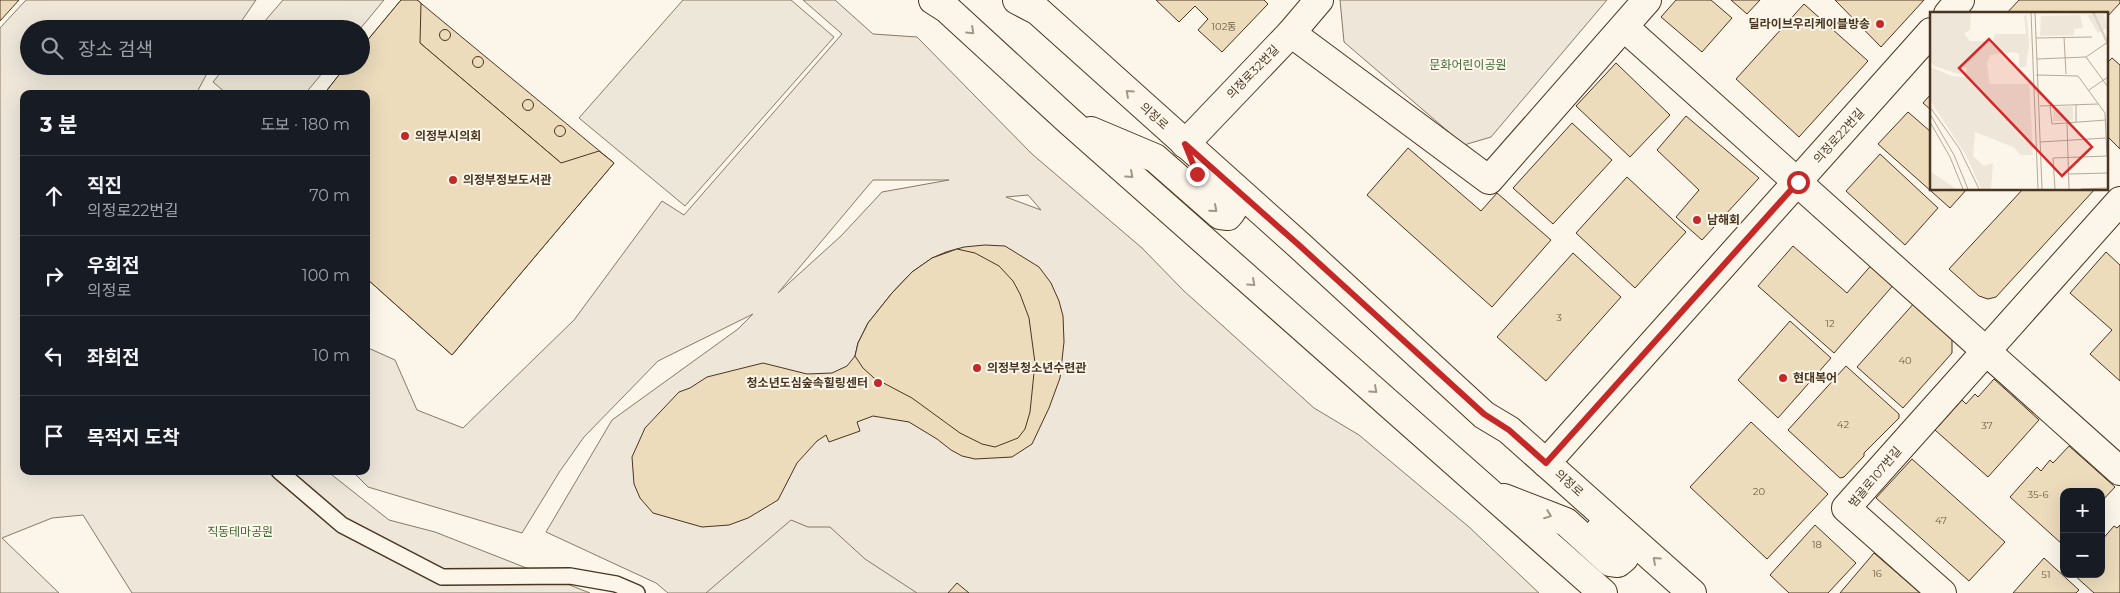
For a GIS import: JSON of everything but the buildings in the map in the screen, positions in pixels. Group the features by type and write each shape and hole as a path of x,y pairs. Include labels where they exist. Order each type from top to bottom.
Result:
{"street":[{"path":"933,0 947,9 1069,121 1603,593"},
{"name":"의정로","path":"1017,0 1038,11 1328,271 1484,414 1509,430 1692,593"},
{"name":"의정로32번길","path":"1185,144 1319,0"},
{"path":"1291,32 1489,180 1647,0"},
{"path":"1950,12 1960,0"},
{"path":"1624,27 2120,471"},
{"name":"의정로22번길","path":"1546,463 1930,33"},
{"path":"1069,121 1155,158 1220,215 1228,216 1232,211 1229,203 1197,174 1185,144"},
{"name":"범골로107번길","path":"1942,593 1846,508 2120,201"},
{"path":"1486,491 1566,522 1610,562 1618,563 1624,558 1622,550 1576,509 1546,463"}],"lane":[{"path":"284,475 342,525 442,577 570,576 616,584 637,593"}],"green space":[{"name":"직동테마공원","path":"26,0 256,0 242,20 20,20 20,75 206,75 198,90 20,90 20,475 332,475 389,520 435,532 590,593 132,593 83,515 52,518 2,538 59,593 0,593 0,28"},
{"name":"의정부청소년수련관","path":"803,0 835,0 873,34 917,37 1032,154 1142,248 1184,291 1314,408 1359,435 1469,527 1539,593 668,593 656,583 546,532 612,420 738,329 753,314 658,361 584,437 560,471 522,533 368,487 356,475 370,475 370,349 395,360 417,410 463,428 574,320 662,201 684,215 842,34","holes":["873,180 949,180 882,192 841,236 778,293","1028,195 1041,210 1006,197"]},
{"name":"문화어린이공원","path":"1340,0 1607,0 1491,137 1464,145 1344,42"}],"shaded area":[{"path":"283,0 384,0 367,20 266,20"},
{"path":"683,0 791,0 834,37 685,206 579,118"},
{"path":"219,75 321,75 308,90 222,90 213,82"},
{"path":"791,520 808,527 830,527 865,559 917,593 706,593"}],"place":[{"name":"딜라이브우리케이블방송","path":"1880,24"},
{"name":"의정부시의회","path":"405,136"},
{"name":"의정부정보도서관","path":"453,180"},
{"name":"남해회","path":"1697,220"},
{"name":"의정부청소년수련관","path":"977,368"},
{"name":"현대복어","path":"1783,378"},
{"name":"청소년도심숲속힐링센터","path":"878,383"}],"route":[{"path":"1197,174 1185,144 1484,414 1509,430 1546,463 1798,182"}]}
